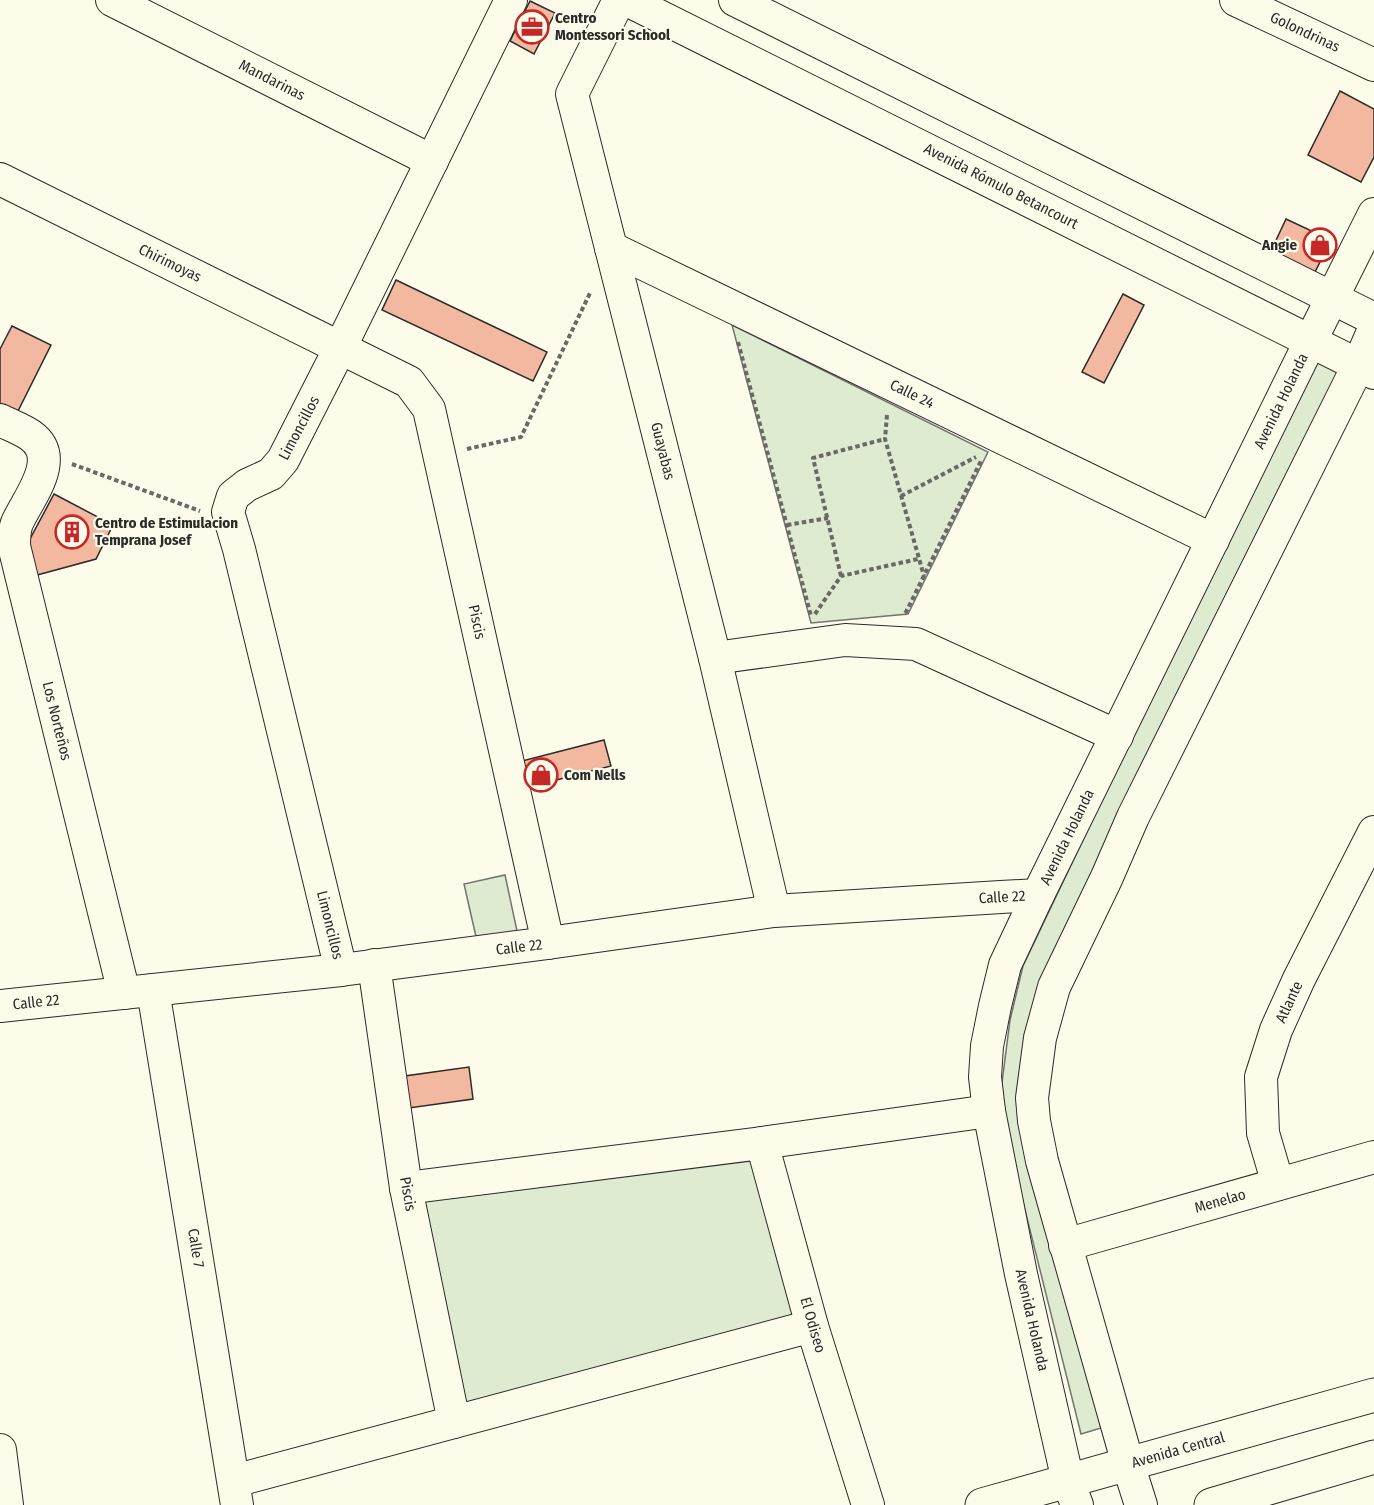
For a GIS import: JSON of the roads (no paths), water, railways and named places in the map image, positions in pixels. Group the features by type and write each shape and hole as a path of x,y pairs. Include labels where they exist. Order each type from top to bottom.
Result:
{"main road":[{"name":"Avenida Central","path":"982,1505 1073,1493 1128,1464 1374,1395"},
{"path":"1211,1505 1374,1457"}],"street":[{"name":"Mandarinas","path":"112,0 432,160"},
{"name":"Limoncillos","path":"341,970 228,512 233,496 247,485 271,474 283,460 511,0"},
{"name":"Guayabas","path":"619,0 572,94 715,658 774,911"},
{"name":"Avenida Rómulo Betancourt","path":"627,0 1366,369"},
{"path":"735,0 1374,319"},
{"name":"Golondrinas","path":"1236,0 1374,65"},
{"name":"Chirimoyas","path":"0,179 340,348"},
{"name":"Avenida Holanda","path":"1073,1493 1021,1274 989,1111 985,1077 987,1046 994,1006 1005,964 1374,214"},
{"name":"Calle 24","path":"612,248 1213,540"},
{"path":"1141,1505 1042,1161 1032,1098 1040,1038 1054,987 1139,807 1366,369 1374,330"},
{"name":"Piscis","path":"340,348 409,382 429,409 548,943"},
{"name":"Los Norteños","path":"0,420 29,435 36,441 43,453 45,464 42,476 16,525 14,546 139,992"},
{"path":"715,658 845,640 916,644 1117,736"},
{"name":"Atlante","path":"1278,1184 1263,1133 1261,1077 1276,1030 1299,979 1374,832"},
{"name":"Calle 22","path":"0,1006 341,970 774,911 1038,896"},
{"name":"Piscis","path":"374,965 406,1188 454,1422"},
{"name":"Calle 7","path":"139,992 236,1493"},
{"path":"406,1188 762,1143 989,1111"},
{"name":"El Odiseo","path":"762,1143 812,1326 868,1505"},
{"name":"Menelao","path":"1065,1245 1374,1157"},
{"path":"236,1493 454,1422 812,1326"},
{"path":"0,1450 8,1505"}],"place":[{"name":"Centro Montessori School","path":"532,27"},
{"name":"Angie","path":"1320,245"},
{"name":"Centro de Estimulacion Temprana Josef","path":"72,532"},
{"name":"Com Nells","path":"541,775"}]}
